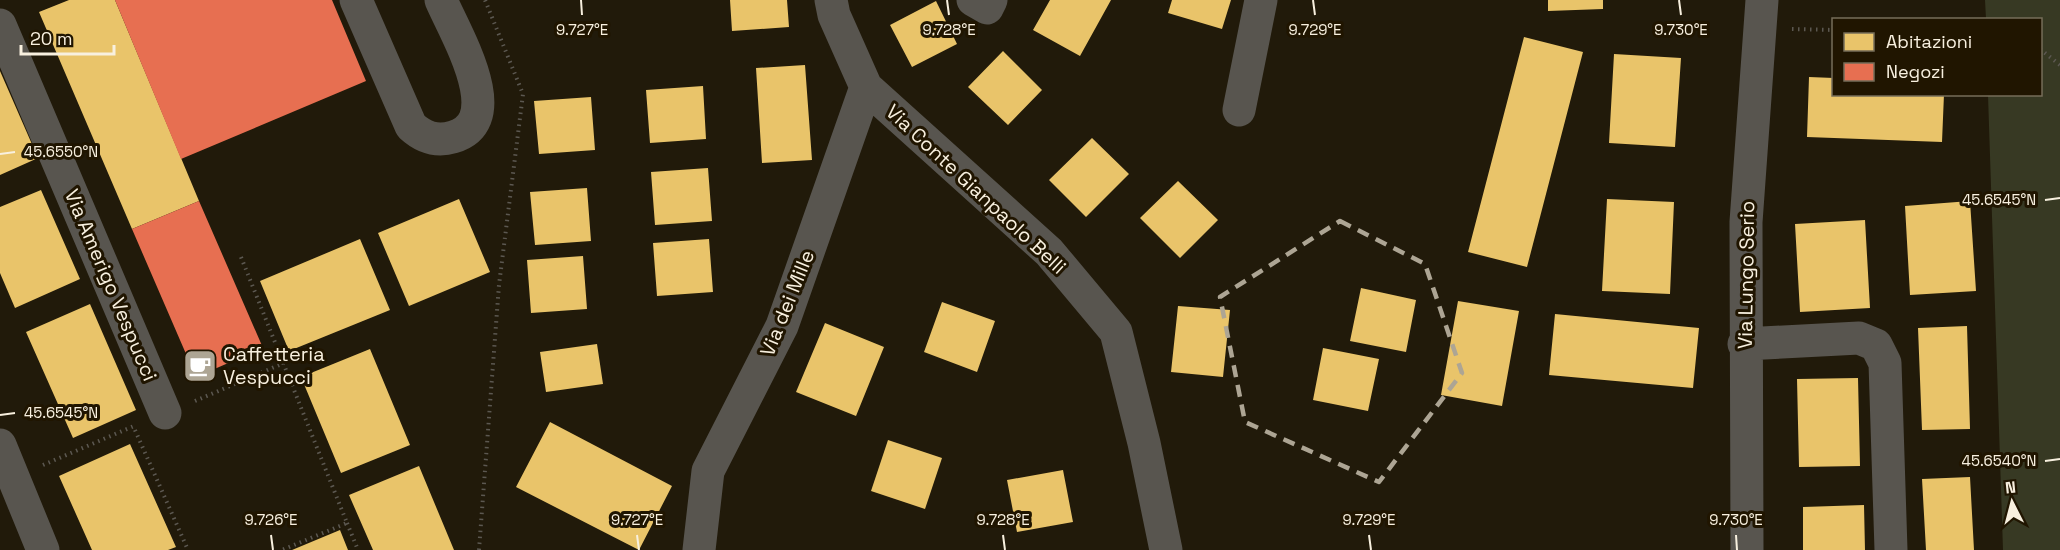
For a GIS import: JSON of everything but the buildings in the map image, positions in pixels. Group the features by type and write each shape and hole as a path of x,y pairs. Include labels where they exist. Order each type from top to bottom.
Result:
{"street":[{"path":"356,0 411,126 419,133 437,140 456,136 466,131 478,115 480,105 475,79 441,0"},
{"name":"Via Conte Gianpaolo Belli","path":"831,0 834,15 866,87 1049,252 1116,332 1144,443 1166,550"},
{"path":"973,0 987,8 991,0"},
{"path":"1239,110 1261,0"},
{"name":"Via Lungo Serio","path":"1747,550 1744,344 1746,222 1761,14"},
{"name":"Via Amerigo Vespucci","path":"0,25 165,413"},
{"name":"Via dei Mille","path":"699,550 708,471 783,326 866,87"},
{"path":"1744,344 1859,338 1876,345 1885,363 1891,550"},
{"path":"0,445 43,550"}],"path":[{"path":"479,550 500,285 523,94 485,0"},
{"path":"1761,14 1832,30"},
{"path":"2042,51 2060,65"},
{"path":"241,257 358,550"},
{"path":"36,467 134,426"},
{"path":"282,550 347,523"}],"highlighted area":[{"path":"1340,221 1425,264 1462,373 1379,482 1245,422 1220,297"}],"green space":[{"path":"1985,0 2060,0 2060,550 2003,550 1988,96 2042,96 2042,18 1986,18"}],"place":[{"name":"Caffetteria Vespucci","path":"200,366"}]}
